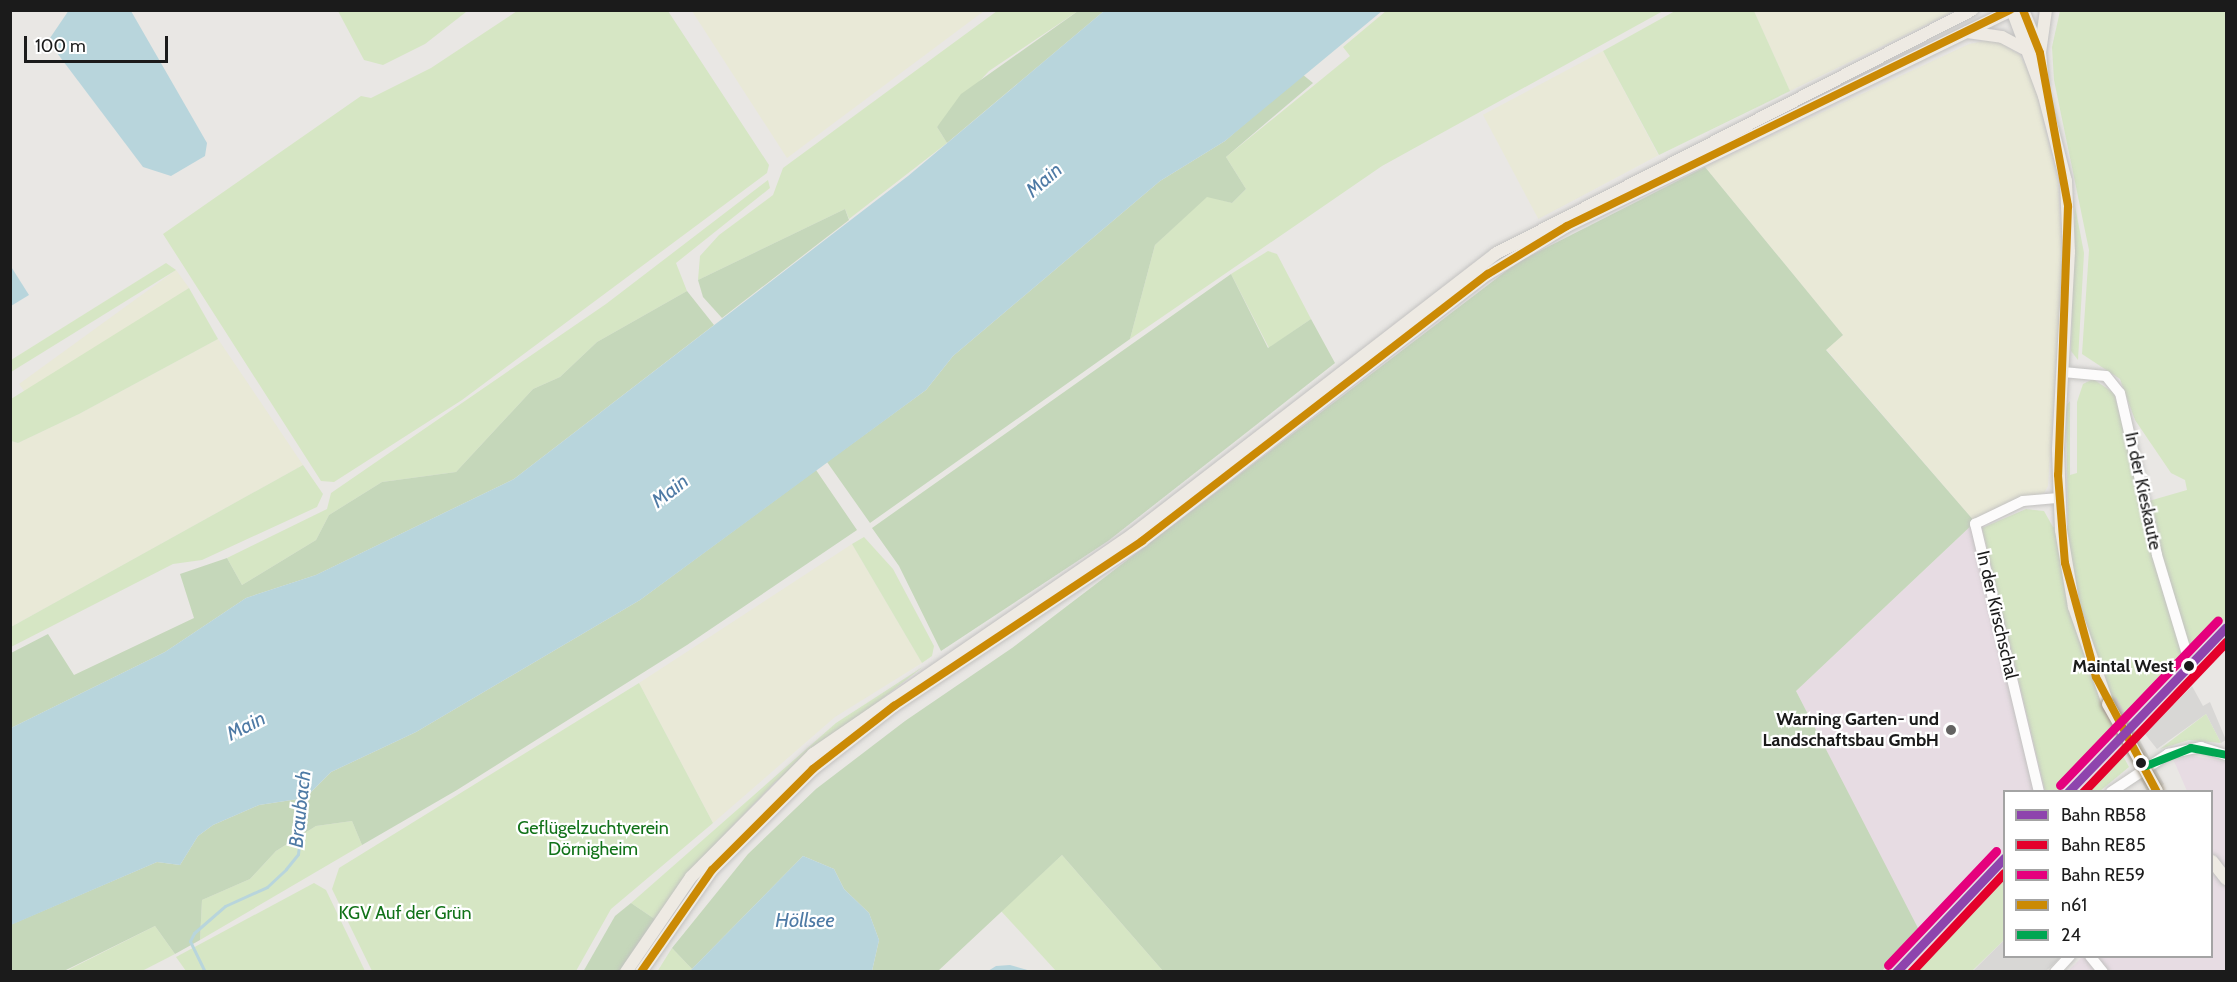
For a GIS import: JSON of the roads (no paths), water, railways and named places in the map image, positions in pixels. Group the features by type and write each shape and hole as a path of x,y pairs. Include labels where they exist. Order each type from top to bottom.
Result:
{"main road":[{"path":"626,972 691,877 813,754 1133,534 1495,254 1972,10"},
{"path":"641,972 712,870 813,769 894,706 1142,541 1488,274 1568,226 2012,10 2023,48 2044,96"},
{"path":"2023,10 2040,52"},
{"path":"2046,10 2040,52 2044,96 2068,206 2059,498 2074,607 2108,704 2156,790"},
{"path":"1967,32 2002,37 2023,48"},
{"path":"2213,863 2226,879"}],"street":[{"name":"In der Kieskaute","path":"2063,372 2106,376 2120,393 2157,555 2186,651"},
{"name":"In der Kirschschal","path":"2039,790 1976,524 2023,501 2059,498"},
{"path":"2114,790 2168,754 2201,747 2226,755"},
{"path":"2055,972 2069,958"},
{"path":"2091,958 2103,972"}],"water":[{"path":"69,10 131,11 207,143 205,156 171,176 143,167 48,41"},
{"name":"Main","path":"1104,11 1382,11 1225,141 1160,181 953,356 926,390 640,600 416,732 331,772 305,798 259,805 213,825 198,836 180,865 157,862 11,925 11,728 165,652 246,598 316,575 514,479 908,176"},
{"path":"10,265 29,295 11,306 10,306"},
{"name":"Höllsee","path":"803,856 834,869 844,889 869,913 879,940 872,971 690,971"},
{"path":"1010,965 1031,971 988,971 996,966"}],"waterway":[{"name":"Braubach","path":"205,972 190,941 194,933 225,906 267,887 286,869 298,854 305,795"}],"rail line":[{"name":"RE59","path":"2060,785 2218,620"},
{"name":"RB58","path":"2070,790 2226,627"},
{"name":"RE85","path":"2085,790 2226,642"},
{"name":"RE59","path":"1888,965 1996,851"},
{"name":"RB58","path":"1896,972 2003,859"},
{"name":"RE85","path":"1911,972 2003,874"}],"place":[{"name":"Maintal West","path":"2189,666"},
{"name":"Warning Garten- und Landschaftsbau GmbH","path":"1951,730"}],"park label":[{"name":"Geflügelzuchtverein Dörnigheim","path":"593,839"},
{"name":"KGV Auf der Grün","path":"405,913"}]}
